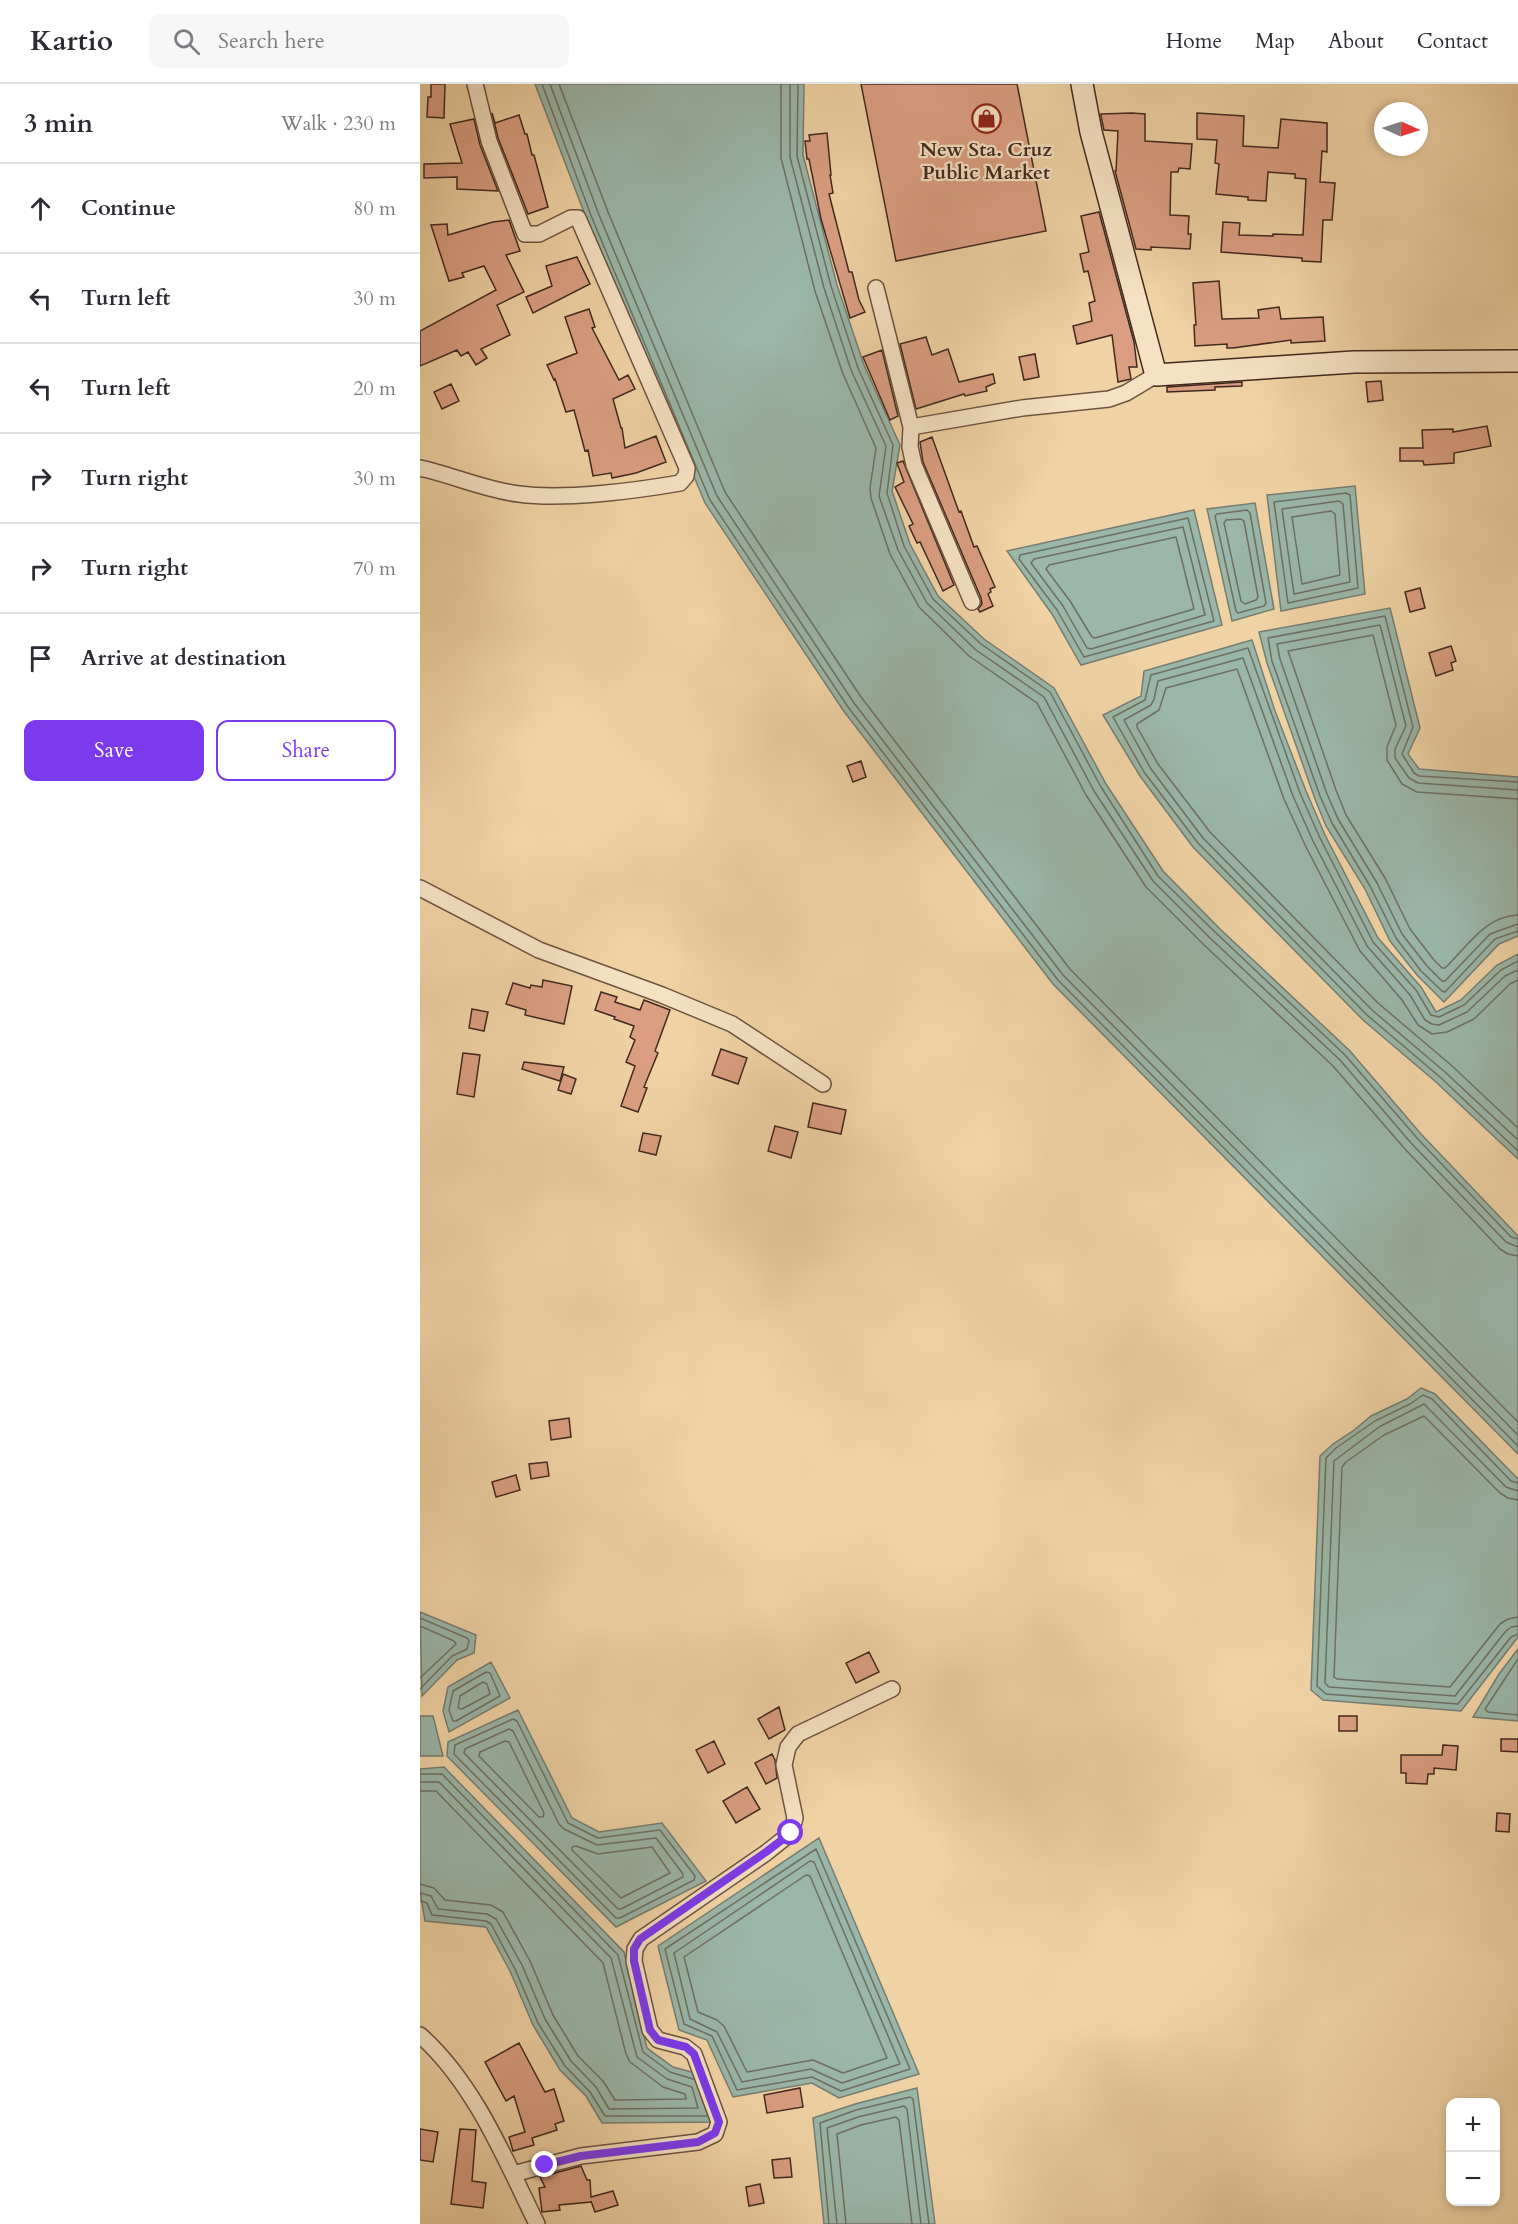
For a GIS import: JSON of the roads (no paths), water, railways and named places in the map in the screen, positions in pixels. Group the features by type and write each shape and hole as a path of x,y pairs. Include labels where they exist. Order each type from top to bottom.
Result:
{"street":[{"path":"420,468 515,494 533,496 595,493 680,483 686,476 687,468 578,219 570,218 539,234 525,234 489,141 475,84"},
{"path":"1082,84 1091,132 1156,375"},
{"path":"876,288 912,427 910,447 914,465 972,602"},
{"path":"912,427 1022,408 1108,399 1126,393 1156,375 1354,362 1518,361"},
{"path":"420,888 539,950 662,995 732,1024 824,1084"},
{"path":"513,2174 581,2156 698,2142 715,2133 719,2122 694,2054 686,2047 658,2040 650,2030 634,1961 634,1949 640,1939 791,1833 795,1818 784,1765 788,1747 798,1734 892,1689"},
{"path":"420,2035 440,2052 480,2111 537,2224"}],"water":[{"path":"535,84 804,84 803,155 837,285 864,365 900,445 892,491 910,544 938,596 984,639 1054,688 1106,784 1163,871 1219,928 1350,1051 1421,1134 1518,1236 1518,1454 1053,984 843,710 705,503 587,220"},
{"path":"1355,486 1365,594 1281,611 1267,495"},
{"path":"1255,503 1274,609 1232,621 1207,509"},
{"path":"1194,510 1222,625 1081,665 1052,614 1007,551"},
{"path":"1390,608 1420,728 1408,754 1419,769 1518,777 1518,936 1499,944 1444,1002 1417,975 1390,941 1365,889 1326,826 1267,663 1259,632"},
{"path":"1252,640 1275,711 1325,835 1378,938 1421,987 1436,1012 1461,1000 1497,965 1518,954 1518,1159 1436,1082 1363,1020 1193,847 1140,776 1103,715 1141,696 1144,671"},
{"path":"1421,1388 1435,1394 1518,1479 1518,1637 1461,1711 1323,1700 1311,1690 1320,1456 1371,1416 1407,1399"},
{"path":"420,1612 476,1635 474,1653 457,1660 422,1696"},
{"path":"1518,1649 1518,1721 1473,1717 1499,1674"},
{"path":"491,1662 510,1698 449,1732 443,1711 448,1687"},
{"path":"518,1710 572,1818 599,1832 662,1823 706,1881 616,1927 447,1756 448,1742"},
{"path":"420,1716 433,1716 443,1756 420,1756"},
{"path":"444,1767 624,1952 647,2048 673,2067 703,2075 719,2122 602,2123 586,2096 560,2070 533,2025 510,1971 486,1927 425,1921 420,1891 420,1769"},
{"path":"819,1838 919,2074 839,2098 812,2083 733,2097 707,2040 679,2030 658,1946"},
{"path":"917,2088 935,2224 824,2224 813,2118 855,2104"}],"place":[{"name":"New Sta. Cruz Public Market","path":"986,118"}]}
